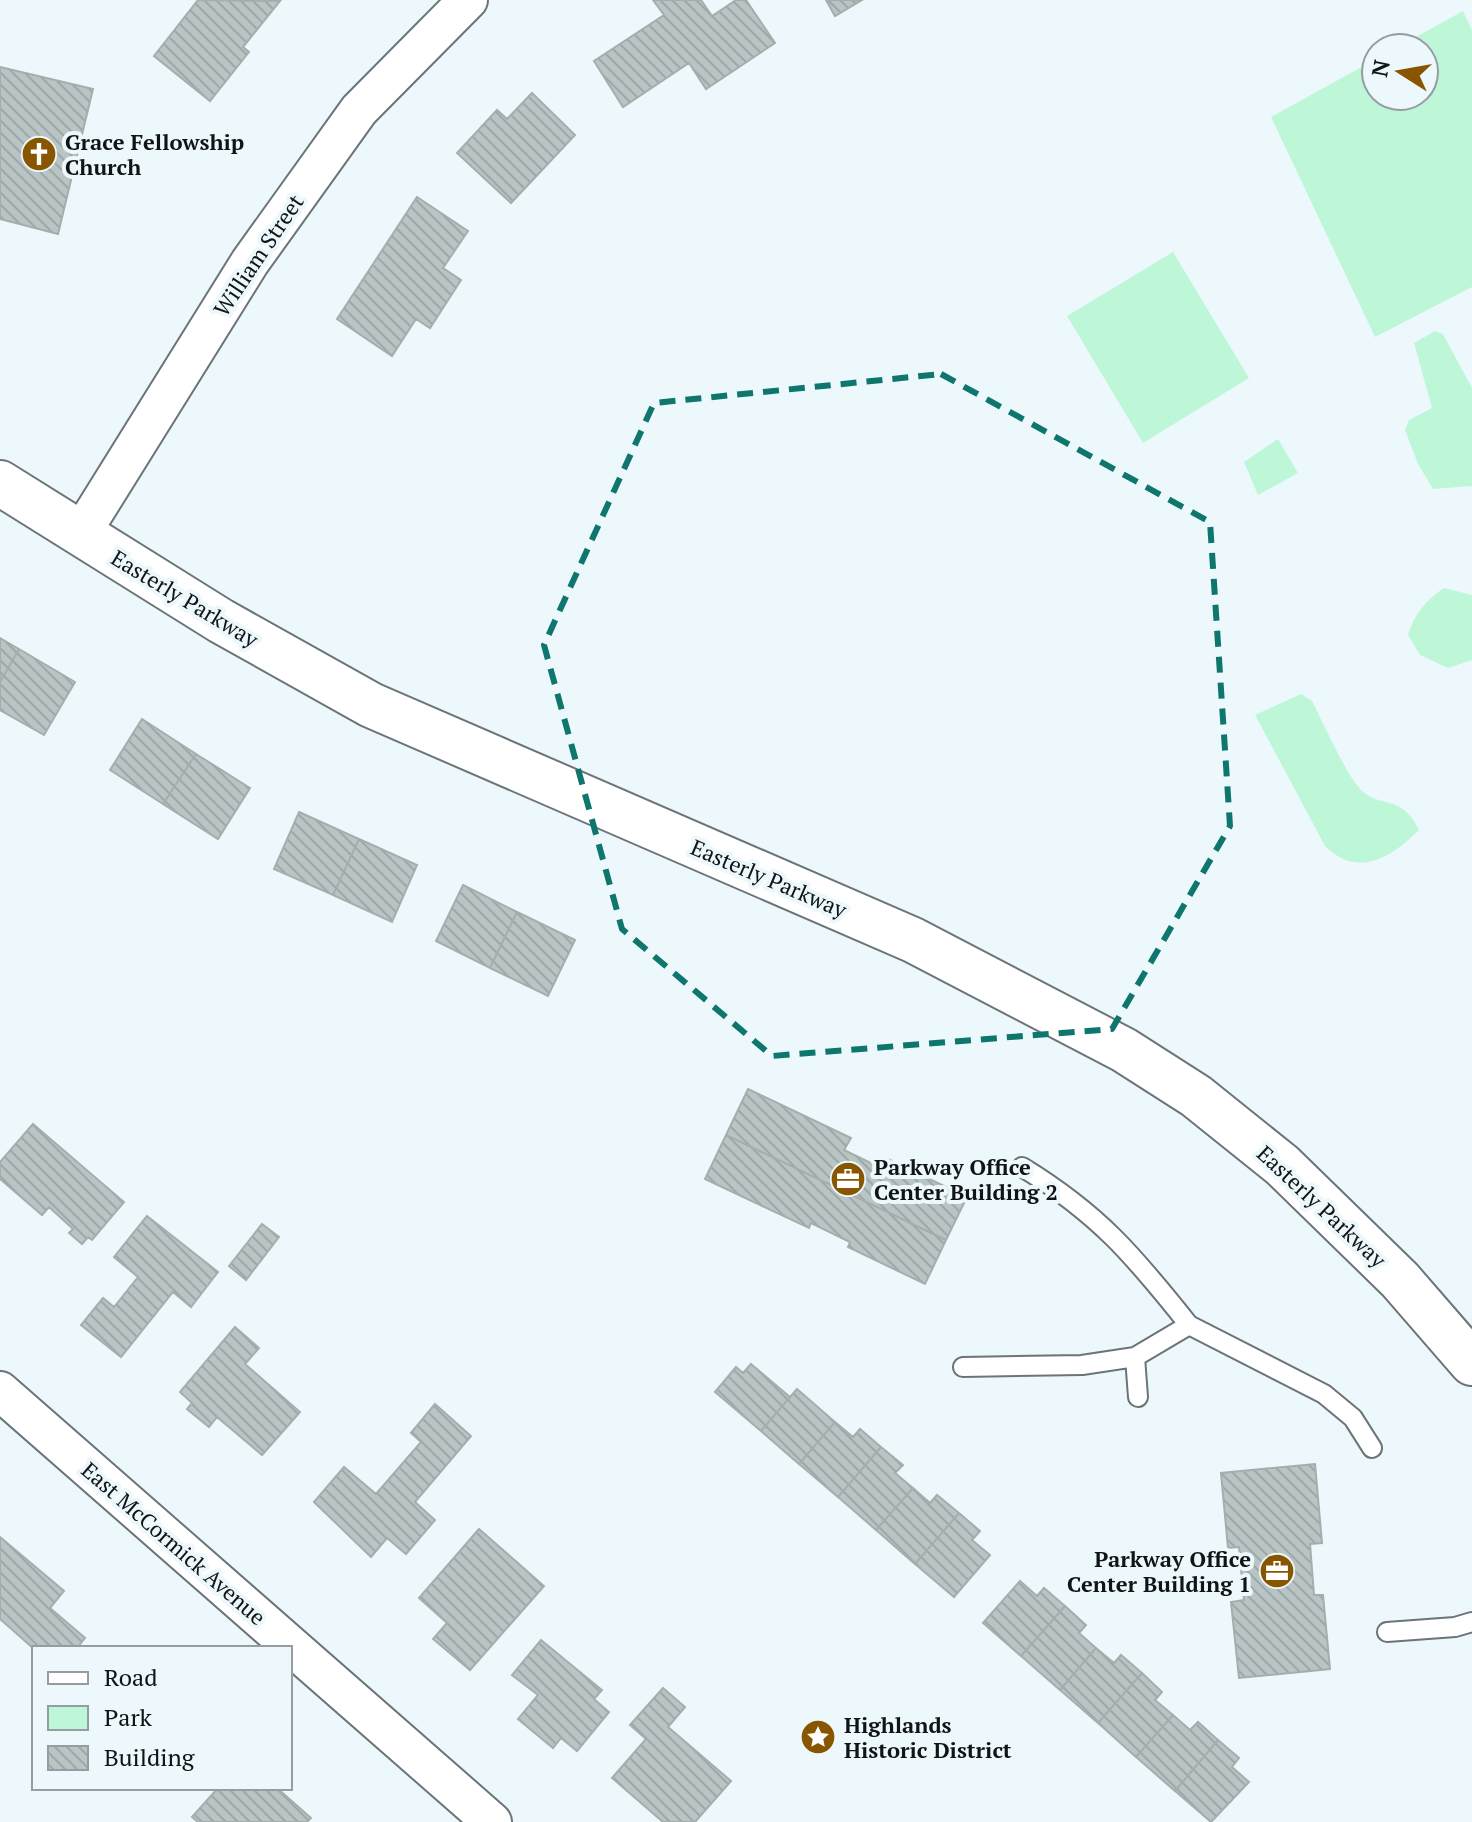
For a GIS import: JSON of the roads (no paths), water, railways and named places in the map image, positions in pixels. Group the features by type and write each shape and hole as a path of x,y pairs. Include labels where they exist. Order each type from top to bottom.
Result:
{"main road":[{"name":"Easterly Parkway","path":"0,483 221,621 371,705 901,935 1015,990 1124,1050 1196,1096 1282,1165 1400,1280 1472,1363"}],"street":[{"name":"William Street","path":"80,535 250,262 350,123 468,0"},
{"name":"East McCormick Avenue","path":"0,1391 291,1646"},
{"name":"East McCormick Avenue","path":"292,1647 492,1822"}],"lane":[{"path":"1022,1167 1100,1221 1138,1261 1189,1325 1324,1394 1353,1418 1372,1448"},
{"path":"963,1367 1082,1365 1135,1357 1189,1325"},
{"path":"1135,1357 1138,1397"},
{"path":"1387,1632 1455,1627 1472,1622"}],"place":[{"name":"Grace Fellowship Church","path":"39,154"},
{"name":"Parkway Office Center Building 2","path":"848,1179"},
{"name":"Parkway Office Center Building 1","path":"1277,1571"},
{"name":"Highlands Historic District","path":"818,1737"}]}
